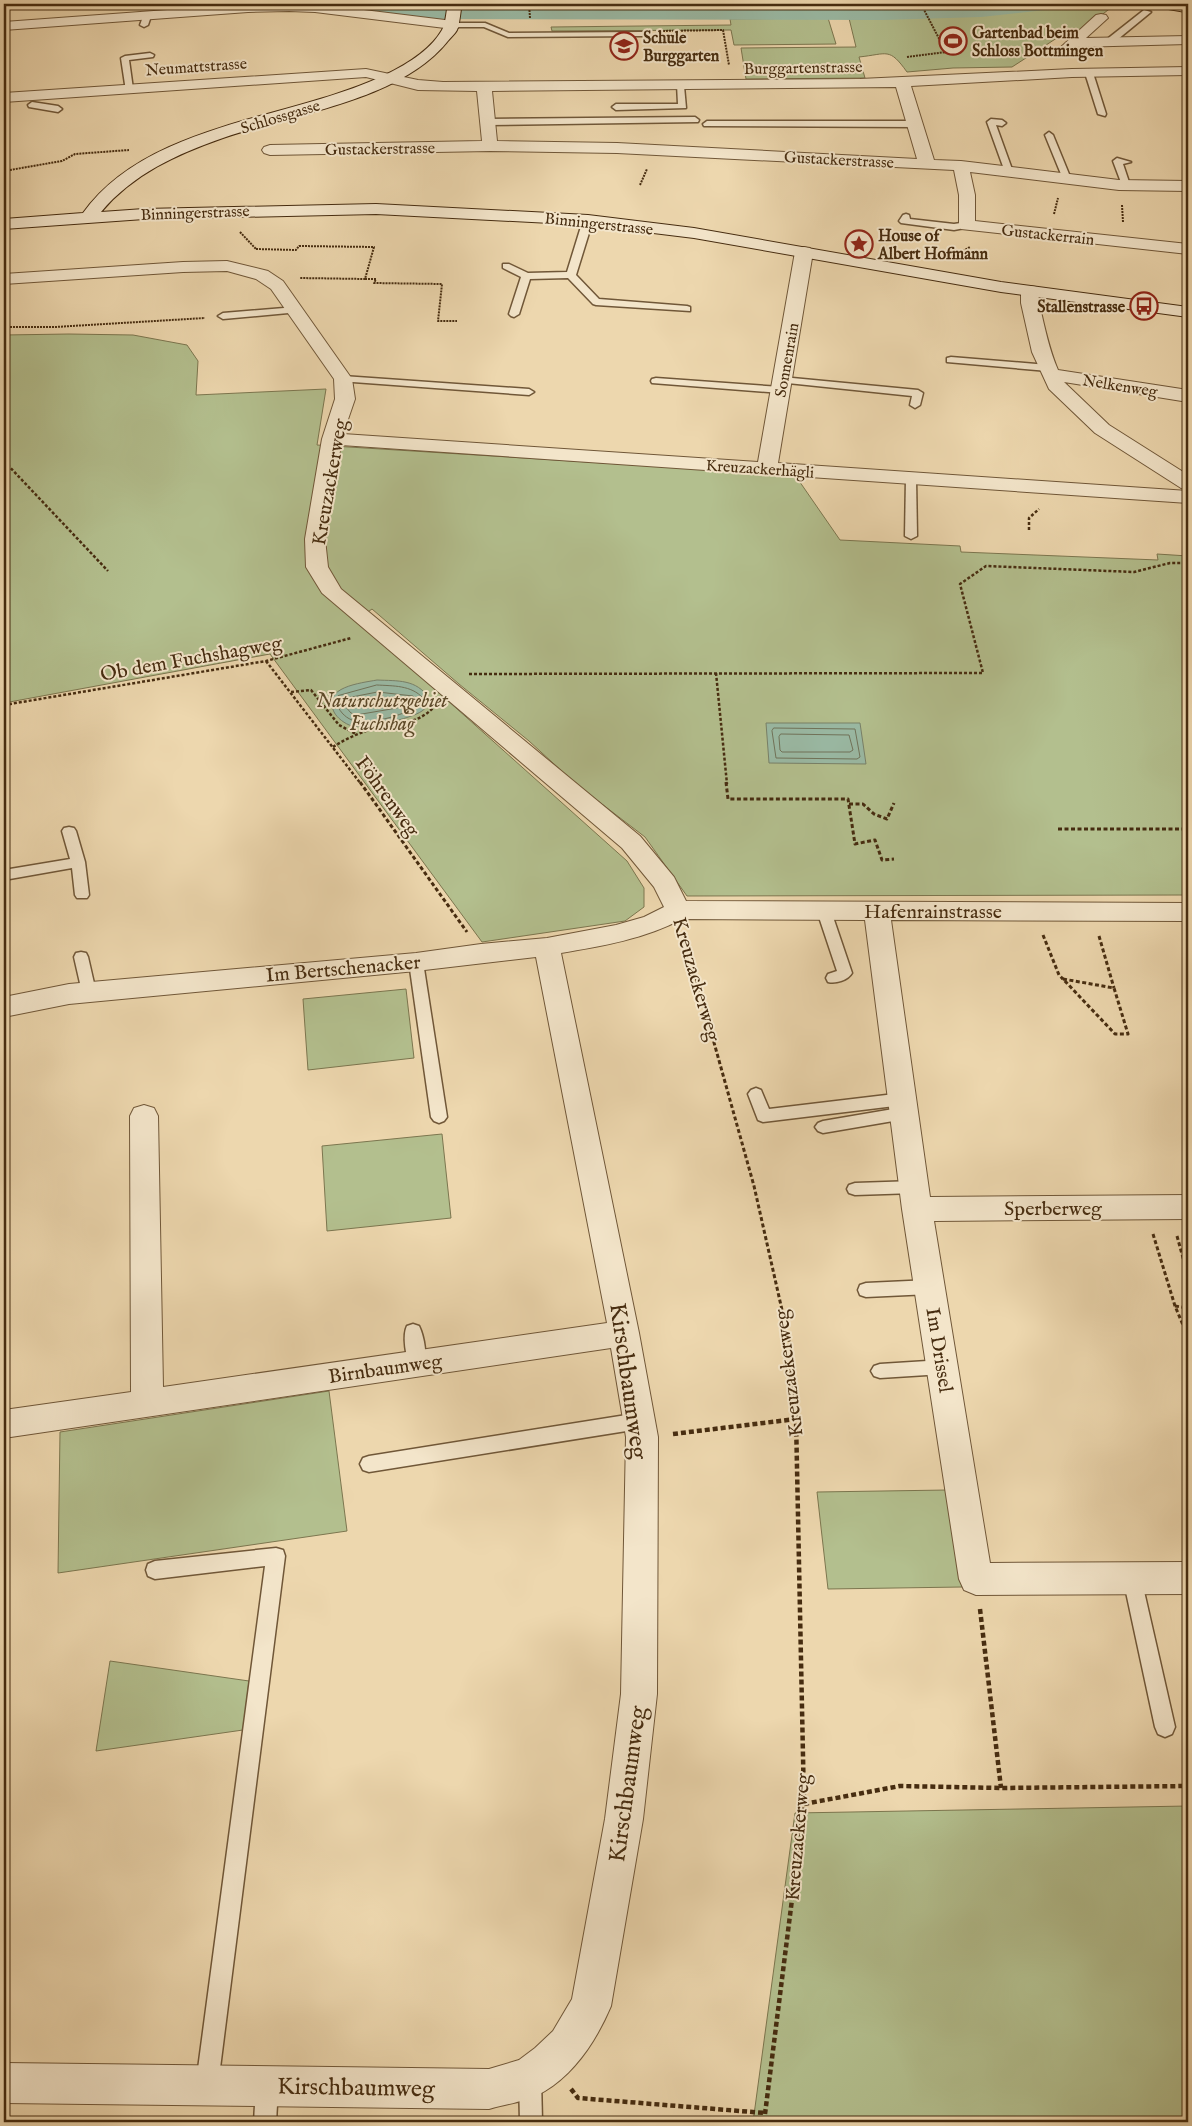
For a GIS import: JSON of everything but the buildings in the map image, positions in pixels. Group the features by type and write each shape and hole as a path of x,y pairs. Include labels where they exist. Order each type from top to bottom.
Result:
{"street":[{"path":"4,26 146,20 248,8 289,7 454,13"},
{"name":"Schlossgasse","path":"89,217 98,203 119,185 154,162 223,133 342,98 390,80 428,55 454,13"},
{"path":"1072,73 1064,50 1101,18"},
{"path":"1072,43 1188,40"},
{"name":"Burggartenstrasse","path":"390,80 442,87 680,86 902,81 1072,73 1188,71"},
{"name":"Neumattstrasse","path":"4,98 58,106 129,89 366,73 390,80"},
{"path":"902,81 927,164"},
{"path":"484,87 490,146"},
{"name":"Gustackerstrasse","path":"270,150 490,146 617,148 960,166 1123,185 1188,186"},
{"path":"960,166 968,195 967,224"},
{"name":"Binningerstrasse","path":"4,224 89,217 250,210 376,209 588,220 694,233 1030,291 1188,312"},
{"name":"Gustackerrain","path":"967,224 1188,249"},
{"name":"Sonnenrain","path":"767,468 804,252"},
{"path":"4,279 183,267 227,266 262,275 272,282 296,310 343,379"},
{"path":"1030,291 1030,303 1041,352 1056,385 1102,429 1188,484"},
{"name":"Nelkenweg","path":"1050,371 1188,396"},
{"name":"Kreuzackerweg","path":"343,379 345,399 332,439 315,539 317,566 333,593 381,631 632,842 665,883 678,910"},
{"name":"Kreuzackerhägli","path":"332,439 1188,497"},
{"name":"Hafenrainstrasse","path":"678,910 1188,912"},
{"name":"Im Bertschenacker","path":"4,1007 69,994 416,962 482,952 547,947 618,934 653,923 678,910"},
{"name":"Im Drissel","path":"878,911 916,1198 976,1579"},
{"name":"Kirschbaumweg","path":"4,2083 489,2089 540,2070 567,2045 591,2006 624,1820 639,1694 641,1429 624,1333 547,947"},
{"path":"144,1116 147,1403"},
{"name":"Sperberweg","path":"916,1198 1188,1207"},
{"name":"Birnbaumweg","path":"4,1424 624,1333"},
{"path":"976,1579 1188,1578"}],"lane":[{"path":"1109,42 1147,12"},
{"path":"454,13 508,35 642,34"},
{"path":"129,89 126,58 150,55"},
{"path":"1089,73 1102,114"},
{"path":"616,107 684,106 680,86"},
{"path":"32,105 58,106"},
{"path":"488,122 695,120"},
{"path":"1002,123 991,122 1009,172"},
{"path":"707,124 916,124"},
{"path":"1049,136 1067,179"},
{"path":"1123,185 1117,162 1128,162"},
{"path":"906,217 904,221 954,227 967,224"},
{"path":"571,275 588,220"},
{"path":"506,266 526,276 571,275 596,302 687,309"},
{"path":"514,314 526,276"},
{"path":"223,316 296,310"},
{"path":"951,360 1050,371"},
{"path":"343,379 528,392"},
{"path":"656,380 918,393 915,405"},
{"path":"911,478 911,536"},
{"path":"69,830 78,862 82,895"},
{"path":"4,875 78,862"},
{"path":"824,911 846,973 833,978"},
{"path":"81,957 89,992"},
{"path":"416,962 439,1117"},
{"path":"756,1094 763,1116 904,1106"},
{"path":"823,1127 904,1106"},
{"path":"855,1189 916,1198"},
{"path":"866,1290 930,1287"},
{"path":"413,1331 417,1363"},
{"path":"880,1371 943,1367"},
{"path":"369,1464 641,1429"},
{"path":"155,1570 276,1556 207,2086"},
{"path":"1132,1578 1165,1727"},
{"path":"531,2122 540,2070"},
{"path":"265,2122 267,2086"}],"path":[{"path":"529,4 530,20"},
{"path":"907,57 946,52 921,4"},
{"path":"642,34 655,30 723,30 729,64"},
{"path":"4,171 62,161 75,154 131,150"},
{"path":"1123,185 1125,242"},
{"path":"951,278 962,260 963,251 974,246 975,241 968,233 967,224"},
{"path":"256,250 296,250 300,246 374,247 365,279"},
{"path":"272,282 288,278 376,279 374,283 442,284 438,321 457,321"},
{"path":"4,327 61,327 77,324 104,325 208,317"},
{"path":"4,461 25,486 83,543 108,571"},
{"path":"333,747 356,734 425,717 435,706 438,696 438,680 716,673 983,673 960,584 986,566 1134,572 1170,563 1188,564"},
{"name":"Ob dem Fuchshagweg","path":"4,705 266,661 381,631"},
{"name":"Föhrenweg","path":"266,661 369,794 482,952"},
{"path":"716,673 728,799 848,799 856,844 875,840 882,860 894,859"},
{"path":"290,692 311,690 339,725 356,734"},
{"path":"849,804 863,804 871,814 878,818 887,819 894,803"},
{"path":"1058,829 1188,829"},
{"name":"Kreuzackerweg","path":"678,910 754,1186 789,1341 796,1419 804,1804 764,2122"},
{"path":"1033,911 1059,975 1115,1034 1128,1034 1093,912"},
{"path":"1063,979 1114,988"},
{"path":"1145,1207 1175,1306 1188,1337"},
{"path":"1177,1236 1188,1276"},
{"path":"1175,1306 1188,1308"},
{"path":"641,1429 796,1419"},
{"path":"976,1579 1001,1788"},
{"path":"804,1804 900,1786 1001,1788 1188,1786"},
{"path":"540,2070 578,2098 765,2113"}],"green space":[{"name":"Gartenbad beim Schloss Bottmingen","path":"750,4 1116,4 1075,35 1060,36 1012,67 953,68 907,72 892,55 882,54 859,57 865,78 746,79 741,48 856,47 847,10"},
{"path":"828,18 836,44 734,45 731,30 552,31 551,27 731,25 730,19"},
{"name":"Naturschutzgebiet Fuchshag","path":"4,335 133,335 187,345 198,361 196,395 326,389 317,445 795,475 840,540 960,546 961,552 1158,560 1157,554 1188,556 1188,895 687,896 645,837 577,785 529,741 372,609 355,621 399,657 627,861 644,888 644,907 625,921 482,942 270,654 4,703"},
{"path":"406,989 414,1058 308,1070 303,999"},
{"path":"442,1134 451,1218 327,1231 322,1146"},
{"path":"329,1391 347,1531 58,1573 60,1432"},
{"path":"947,1490 962,1587 828,1589 817,1492"},
{"path":"110,1661 249,1681 243,1730 96,1751"},
{"path":"1188,1806 1188,2122 753,2122 795,1813"}],"water":[{"path":"377,680 412,684 429,698 428,704 422,711 408,717 366,726 352,726 337,716 331,704 333,697 338,692 353,685"},
{"path":"766,723 860,723 866,764 769,763"}],"waterway":[{"path":"377,4 418,11 883,12 981,9 1035,4"}],"tram line":[{"path":"1137,4 1188,13"}],"place":[{"name":"Gartenbad beim Schloss Bottmingen","path":"953,41"},
{"name":"Schule Burggarten","path":"624,46"},
{"name":"House of Albert Hofmann","path":"859,244"},
{"name":"Stallenstrasse","path":"1144,306"}]}
